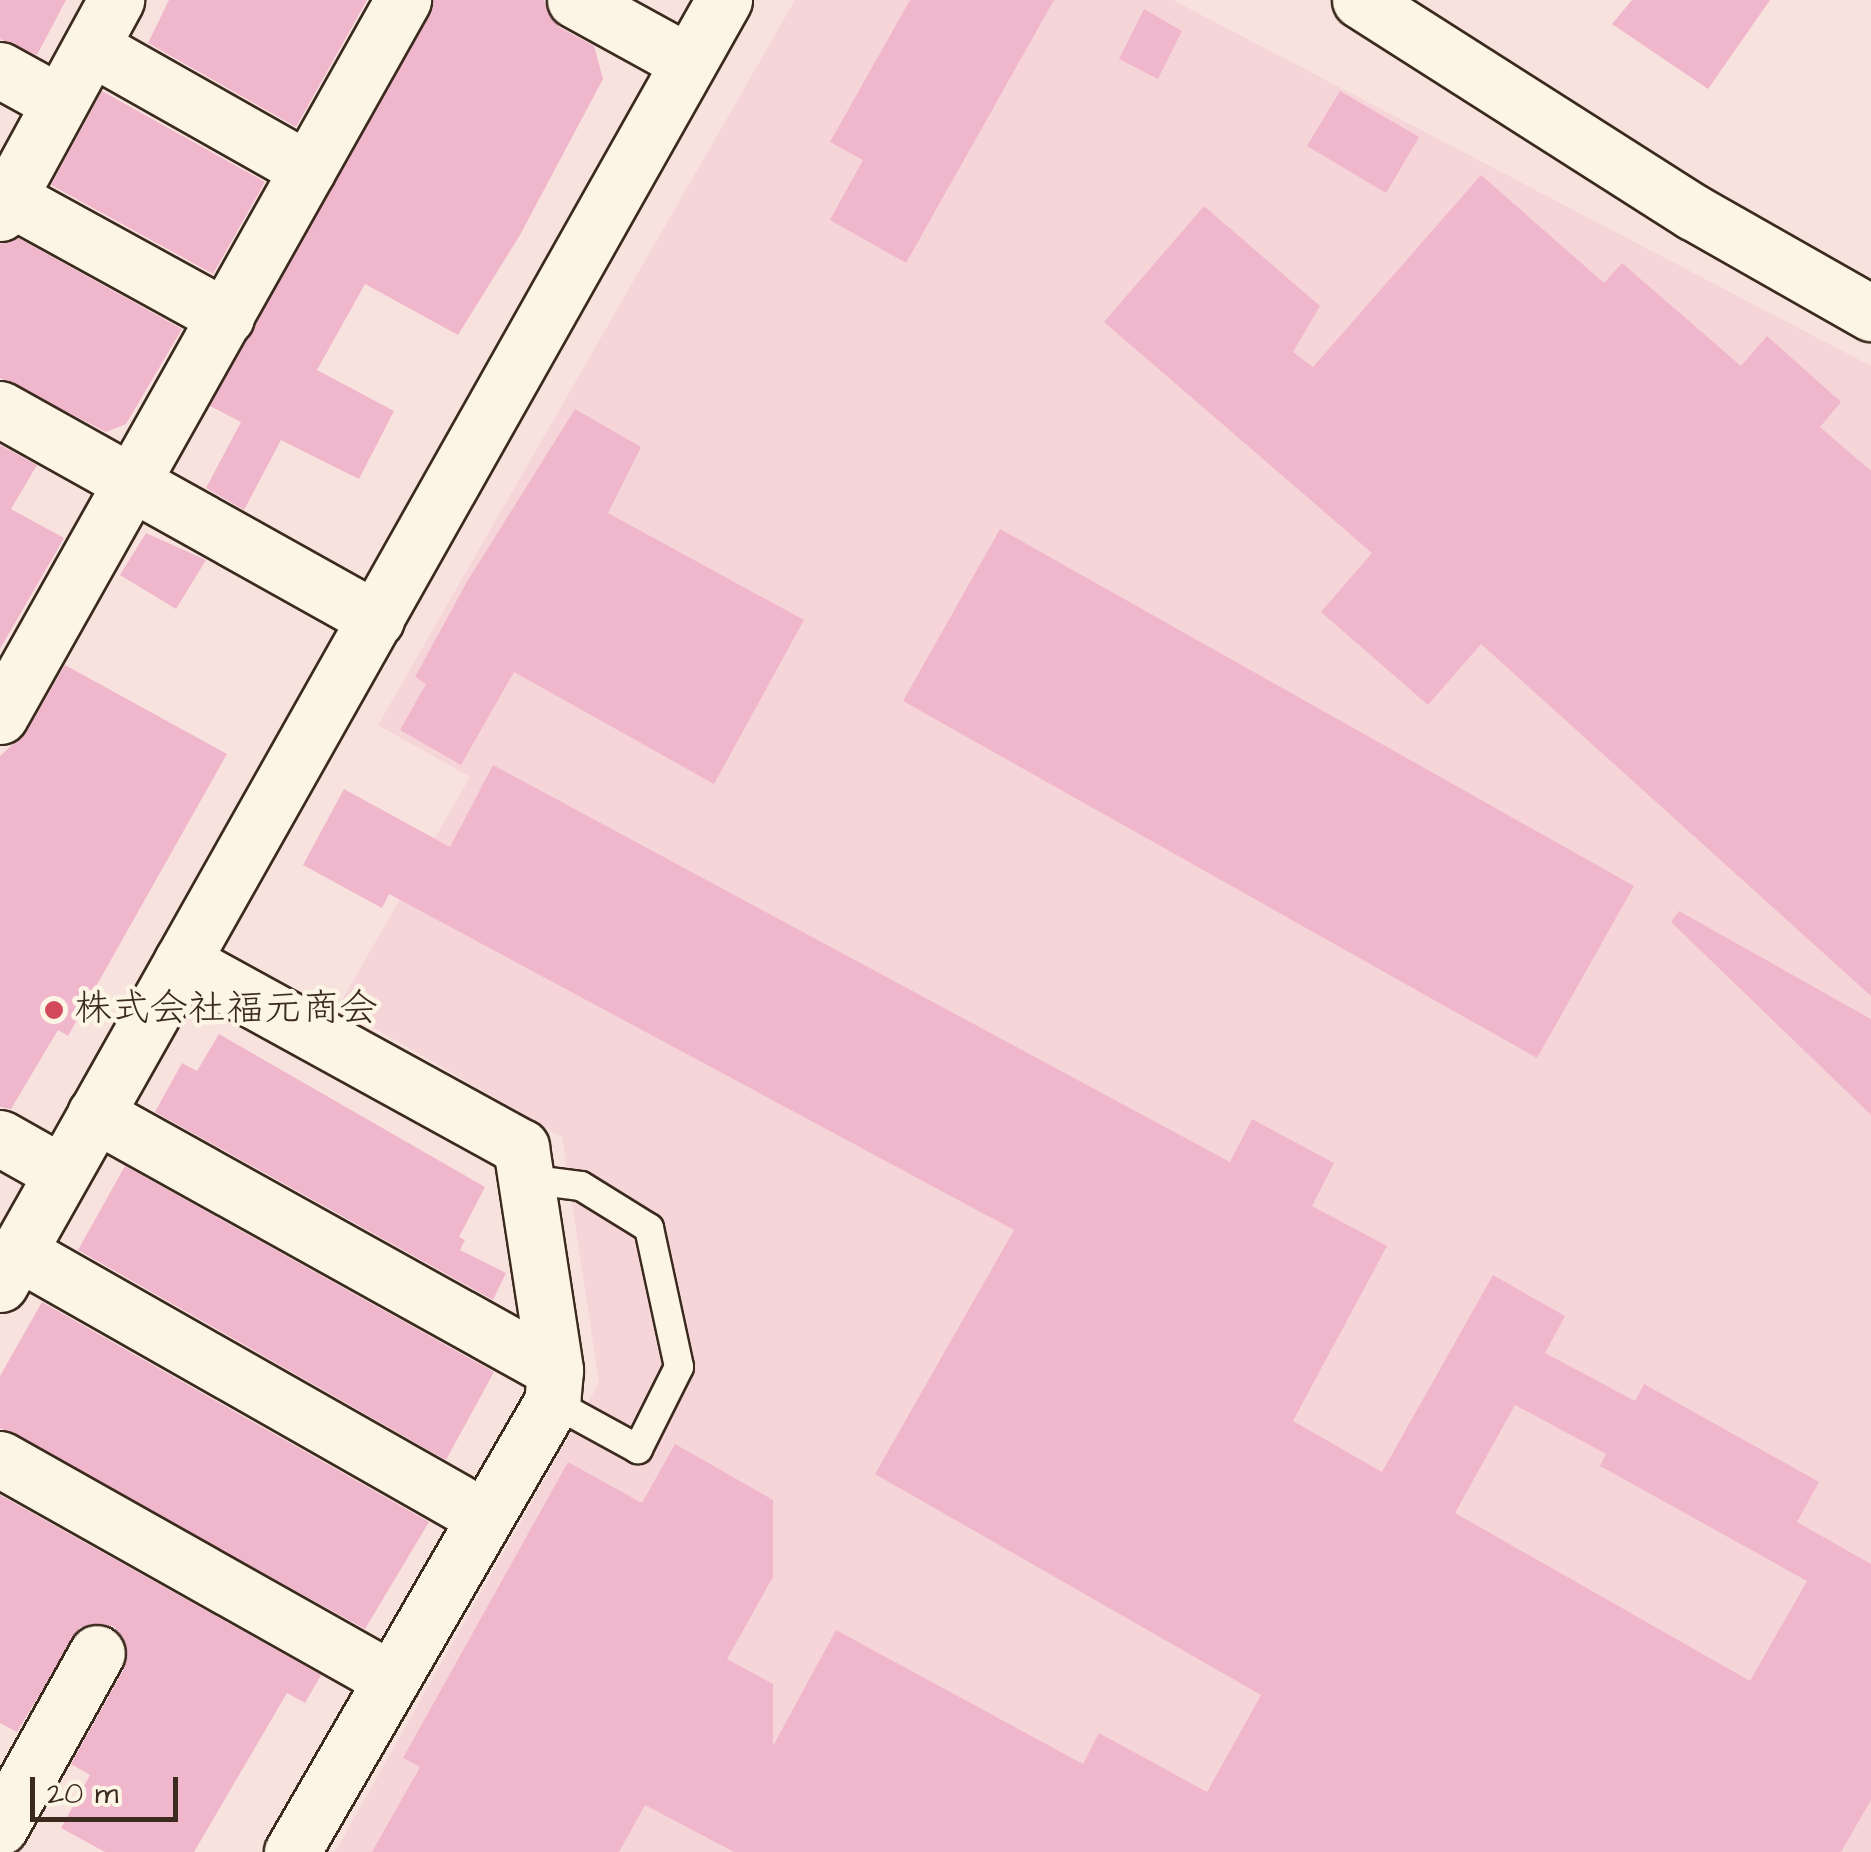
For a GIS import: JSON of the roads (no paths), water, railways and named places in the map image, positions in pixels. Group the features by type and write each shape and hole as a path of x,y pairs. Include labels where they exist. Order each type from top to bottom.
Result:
{"street":[{"path":"9,680 134,484 403,0"},
{"path":"575,0 688,62"},
{"path":"484,1517 9,1268 724,0"},
{"path":"1360,0 1693,212 1871,313"},
{"path":"226,317 3,201 109,12 308,170"},
{"path":"0,70 60,103"},
{"path":"0,409 376,619"},
{"path":"182,961 521,1147 554,1386 484,1517 292,1852"},
{"path":"95,1114 554,1386"},
{"path":"0,1138 62,1173"},
{"path":"0,1458 391,1680"},
{"path":"0,1827 96,1653"},
{"path":"0,1847 9,1852"}],"lane":[{"path":"526,1179 581,1186 649,1228 679,1367 638,1449 554,1386"}],"place":[{"name":"株式会社福元商会","path":"54,1010"}]}
